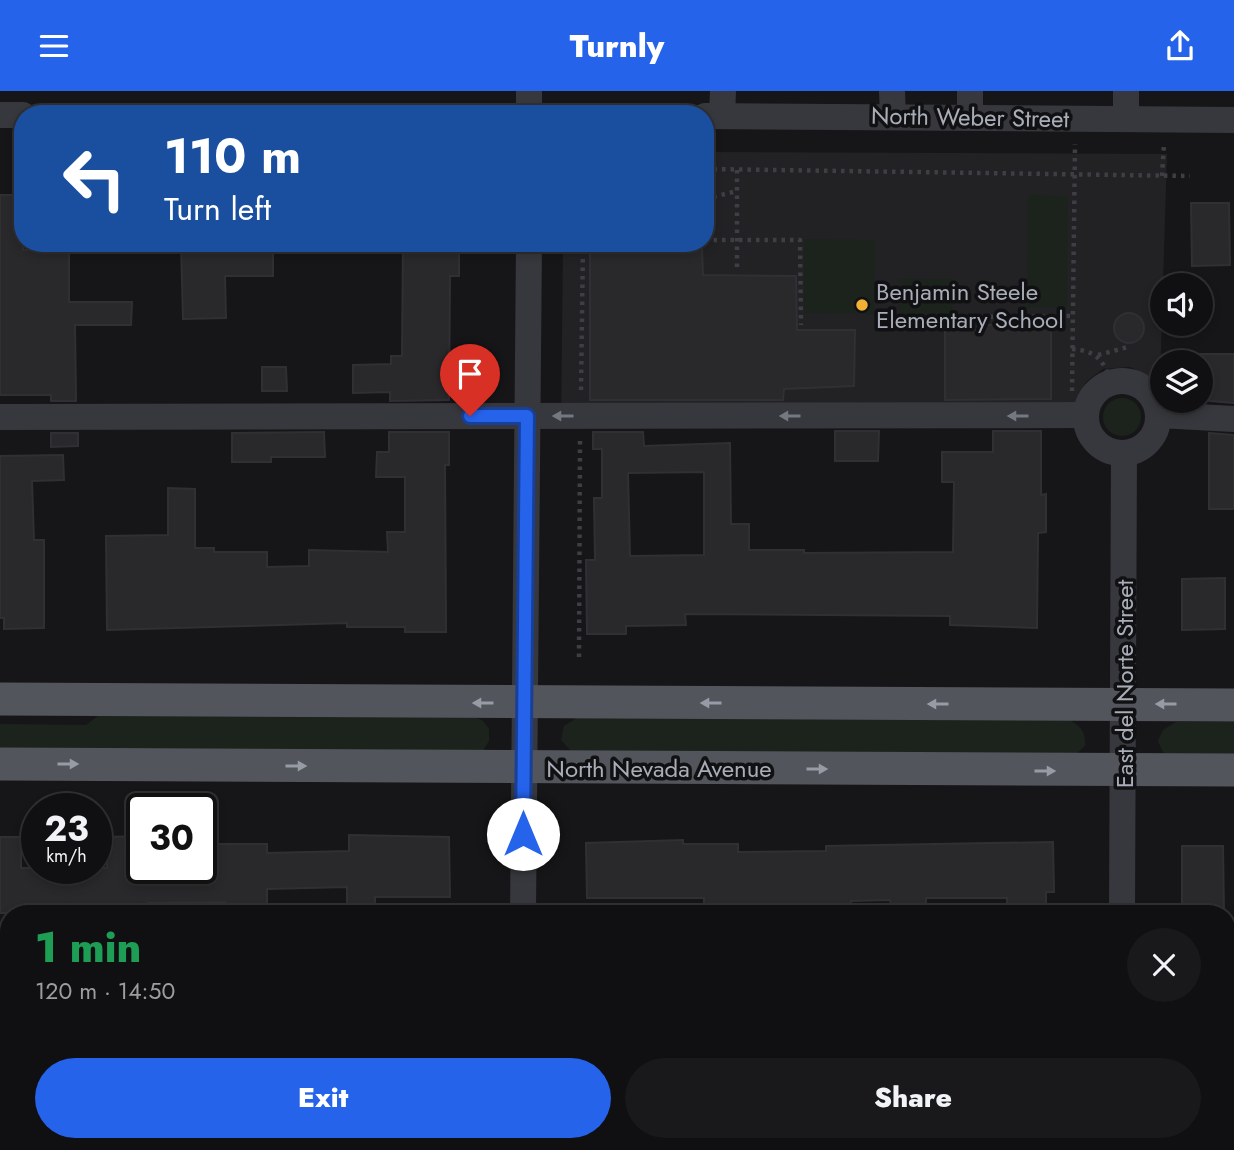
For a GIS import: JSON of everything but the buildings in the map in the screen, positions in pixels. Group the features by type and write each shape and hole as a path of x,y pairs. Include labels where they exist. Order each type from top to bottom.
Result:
{"main road":[{"path":"0,699 1234,705"},
{"name":"North Nevada Avenue","path":"0,764 1234,770"}],"street":[{"path":"970,91 970,117"},
{"path":"1126,91 1126,119"},
{"name":"North Weber Street","path":"717,108 892,104 970,117 1234,120"},
{"path":"523,905 529,252"},
{"path":"1111,382 1133,382 1143,387 1157,404 1159,415 1157,427 1145,446 1124,454 1101,447 1079,415 1093,395 1111,382"},
{"path":"0,417 1079,415"},
{"path":"1159,415 1234,419"},
{"name":"East del Norte Street","path":"1122,905 1124,454"}],"path":[{"path":"714,169 1189,176"},
{"path":"737,170 737,272"},
{"path":"1074,175 1072,349 1079,415"},
{"path":"714,197 737,191"},
{"path":"714,240 800,240 801,325"},
{"path":"579,657 583,252"},
{"path":"973,317 1072,316"},
{"path":"1098,355 1128,347"},
{"path":"1072,349 1089,350 1098,355 1111,382"}],"shaded area":[{"name":"Benjamin Steele Elementary School","path":"714,152 1167,154 1163,273 1150,273 1150,336 1161,336 1161,350 1150,350 1150,376 1130,367 1103,369 1086,382 1077,400 1076,411 561,424 563,252 714,252"},
{"path":"1028,195 1068,196 1067,308 1027,308"},
{"path":"804,239 875,240 874,314 804,313"},
{"path":"899,279 954,279 953,314 899,314"},
{"path":"1122,398 1135,404 1141,417 1135,430 1122,436 1109,430 1103,417 1109,404"},
{"path":"102,713 472,716 482,720 489,729 489,741 482,752 0,753 0,724 86,725"},
{"path":"578,717 1067,719 1081,729 1085,746 1076,754 571,751 561,740 564,726"},
{"path":"1176,722 1234,722 1234,758 1175,758 1163,752 1158,741 1163,730"}],"place":[{"name":"Benjamin Steele Elementary School","path":"862,305"}],"route":[{"path":"470,416 527,416 523,834"}]}
